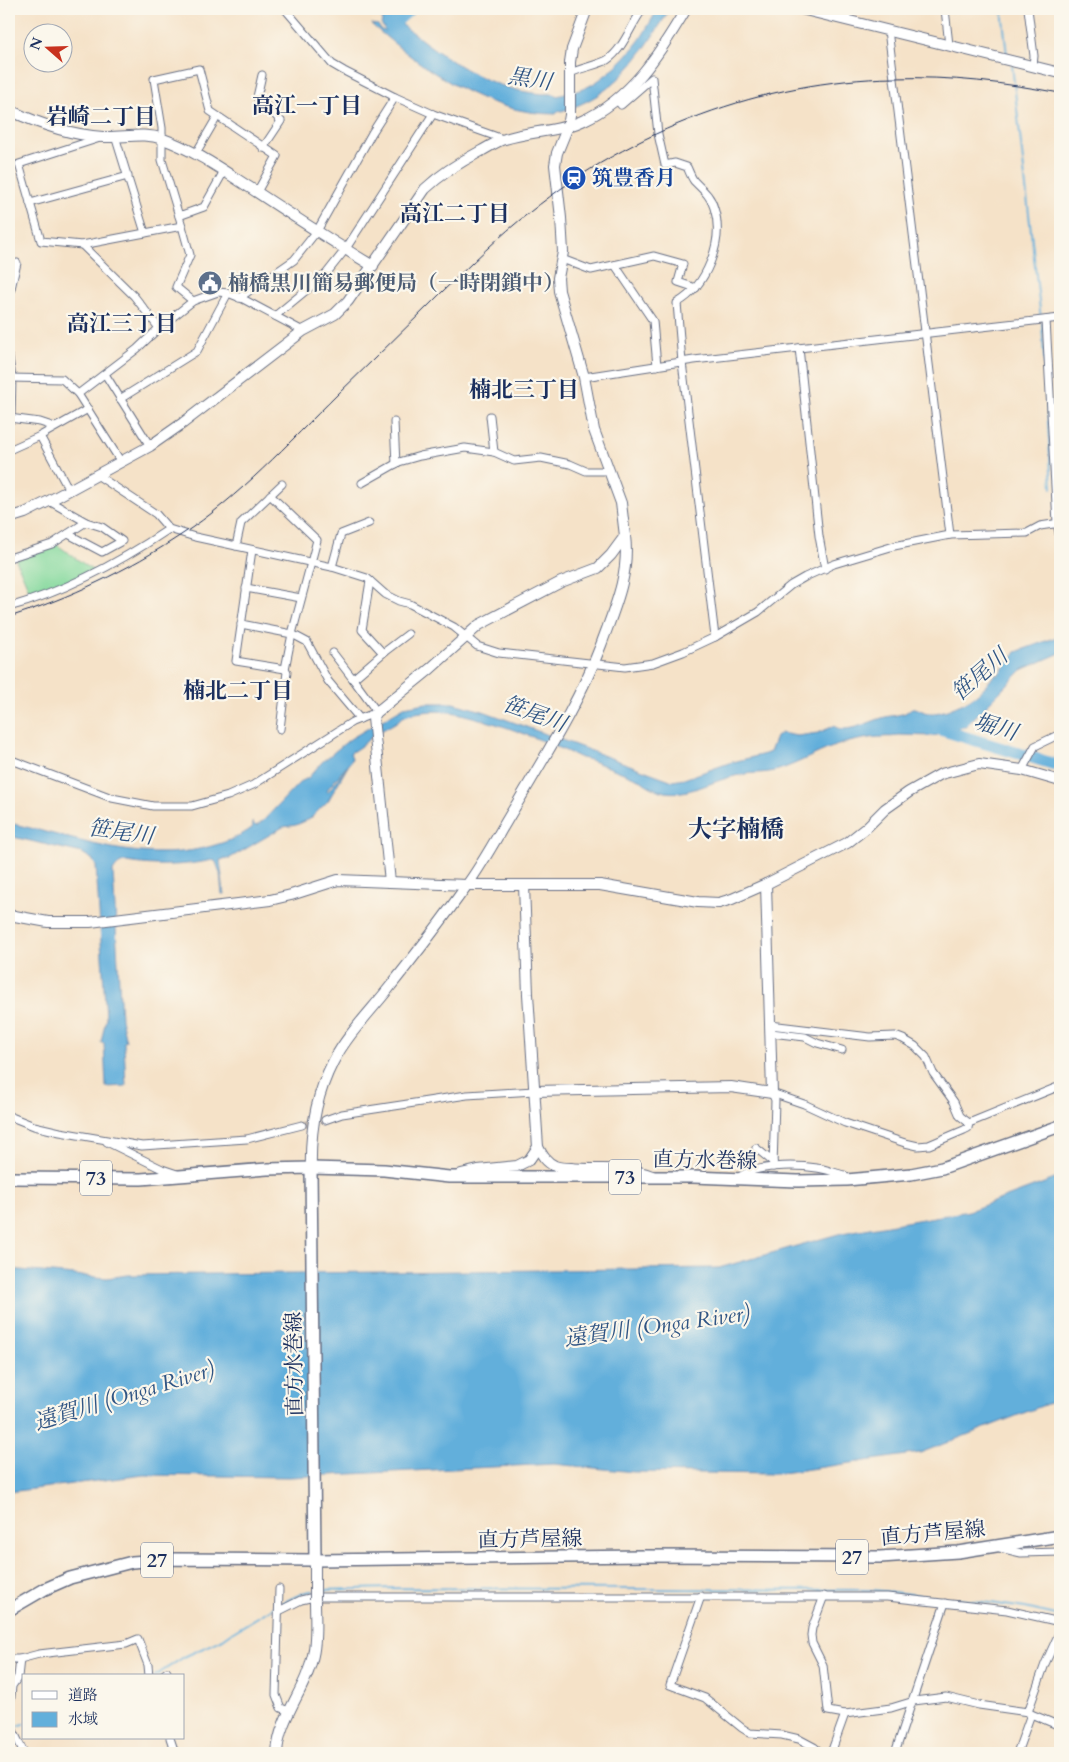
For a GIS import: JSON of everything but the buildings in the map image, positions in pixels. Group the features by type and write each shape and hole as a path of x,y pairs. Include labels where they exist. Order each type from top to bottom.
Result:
{"main road":[{"name":"直方水巻線","path":"9,1178 141,1179 267,1169 311,1172 384,1170 449,1177 847,1180 911,1174 942,1168 1060,1126"},
{"name":"直方水巻線","path":"311,1172 315,1557"},
{"name":"直方芦屋線","path":"9,1610 45,1589 70,1578 132,1562 175,1558 880,1557 958,1552 1060,1536"}],"street":[{"path":"285,9 332,64 395,97 433,114 503,139"},
{"path":"311,1172 310,1143 315,1112 323,1085 333,1062 346,1040 404,969 470,881 545,757 593,665 621,592 627,555 620,502 594,430 584,377 558,278 562,259 562,218 555,165 570,115 572,49 586,9"},
{"path":"570,77 606,60 621,45 643,9"},
{"path":"9,518 25,513 49,501 150,446 303,331 335,314 348,301 425,189 432,182 453,166 503,139 568,126 583,121 617,100 646,71 686,9"},
{"path":"802,9 833,13 888,30 1060,73"},
{"path":"945,9 949,44"},
{"path":"1028,9 1034,56 1033,66"},
{"path":"888,30 950,534"},
{"path":"192,301 176,287 190,255 162,160 162,128 154,79 199,69 210,111 277,156 257,192"},
{"path":"262,75 257,97 281,121 263,148"},
{"path":"617,100 621,105 652,78 658,134 665,165 676,163 687,167 692,179 708,195 714,208 718,228 709,265 696,288 677,303 682,362 715,636"},
{"path":"239,298 294,260 317,231 372,133 395,97"},
{"path":"9,110 55,129 86,135 150,136 196,153 345,250 373,266"},
{"path":"276,316 326,274 345,250 433,114"},
{"path":"196,153 217,117"},
{"path":"110,136 128,176 145,233"},
{"path":"110,136 19,164 41,241 82,246 182,226"},
{"path":"179,216 204,207 224,171"},
{"path":"30,203 128,176"},
{"path":"82,246 134,296 159,328"},
{"path":"562,259 591,270 654,256 683,264 678,282 696,288"},
{"path":"9,297 16,262"},
{"path":"615,265 653,321 657,366"},
{"path":"78,394 137,349 192,301 218,292 228,293 239,298 303,331"},
{"path":"120,399 197,351 228,293"},
{"path":"584,377 682,362 1060,318"},
{"path":"1046,320 1060,538"},
{"path":"799,348 824,569"},
{"path":"9,358 11,378 10,418 40,422 54,427"},
{"path":"105,374 150,446"},
{"path":"11,378 62,379 78,394 121,462"},
{"path":"9,450 40,436 88,409"},
{"path":"490,416 494,452"},
{"path":"394,422 396,464"},
{"path":"40,436 69,490"},
{"path":"362,483 396,464 420,456 465,448 494,452 514,461 541,458 570,464 586,471 610,471"},
{"path":"97,475 156,514 169,529 195,537 310,564 332,567 368,578 385,594 410,604 454,627 477,646 499,654 625,667 653,663 715,636 758,612 805,576 834,564 894,546 950,534 1027,533 1040,526 1059,523"},
{"path":"236,546 241,523 282,484"},
{"path":"270,495 317,540 292,634 285,669 287,672 280,729"},
{"path":"49,501 86,522 102,528 122,541 102,552 68,534"},
{"path":"9,558 52,544 86,522"},
{"path":"332,567 341,534 369,523"},
{"path":"9,607 46,596 72,585 138,550 169,529"},
{"path":"9,760 112,798 153,806 192,806 228,796 253,785 352,722 375,715 479,626 561,582 598,568 611,555 625,536"},
{"path":"252,550 236,661 285,669"},
{"path":"370,581 362,630 383,654"},
{"path":"246,588 301,598"},
{"path":"241,624 292,634 307,642 328,681 360,719"},
{"path":"353,680 408,634"},
{"path":"333,653 375,715 390,882"},
{"path":"1022,769 1031,750 1038,743 1060,734"},
{"path":"9,915 48,922 90,922 128,918 270,900 338,880 390,882 470,881 524,885 600,885 698,902 719,903 766,884 847,843 866,828 885,808 941,774 979,764 1022,769 1060,781"},
{"path":"766,884 772,1094 775,1100 773,1164"},
{"path":"524,885 538,1147 544,1159 556,1167 639,1171 655,1178"},
{"path":"770,1029 805,1037 817,1043 842,1050"},
{"path":"770,1029 870,1037 895,1036 904,1039 926,1056 933,1073 954,1102 960,1116 969,1123"},
{"path":"325,1120 342,1114 467,1095 534,1091 731,1087 772,1094 804,1104 845,1123 918,1146 929,1145 968,1128 969,1123 1060,1086"},
{"path":"9,1116 34,1126 142,1146 247,1139 302,1125"},
{"path":"103,1140 162,1170 182,1176"},
{"path":"449,1177 478,1170 517,1166 529,1160 538,1147"},
{"path":"756,1148 773,1164"},
{"path":"737,1179 742,1173 773,1164 817,1168 844,1175 847,1180"},
{"path":"997,1547 1021,1553 1060,1552"},
{"path":"277,1753 282,1728 313,1655 316,1600 315,1557"},
{"path":"279,1589 276,1695 281,1708 289,1711"},
{"path":"279,1611 314,1596 887,1596 1007,1610 1060,1622"},
{"path":"701,1596 670,1684 705,1698 750,1733 782,1735 799,1740 814,1747 821,1753"},
{"path":"824,1596 812,1628 812,1643 823,1665 828,1711 845,1714 891,1708 912,1702 946,1697 979,1705 1030,1713 1060,1726"},
{"path":"895,1753 945,1603"},
{"path":"1017,1753 1046,1664 1060,1631"},
{"path":"9,1659 126,1644 138,1639 148,1665 149,1674"},
{"path":"20,1659 18,1677 12,1686 10,1726 24,1753"},
{"path":"831,1753 845,1714"},
{"path":"171,1740 175,1753"}],"green space":[{"path":"56,544 95,572 32,597 16,560"}],"water":[{"path":"364,9 379,9 384,14 389,14 445,57 486,80 508,88 557,96 575,92 598,81 634,47 658,9 670,9 637,59 611,85 596,96 556,114 530,112 504,106 456,86 433,72 391,41 371,24 378,25 381,30 386,31 381,24 383,19 380,18 377,12"},
{"path":"1060,636 1060,653 1022,670 966,726 934,736 898,735 850,742 778,770 740,775 677,792 665,792 652,788 639,779 581,758 522,733 476,718 438,711 419,712 403,717 350,753 351,761 326,791 328,792 348,766 328,801 310,819 296,825 283,827 230,858 220,860 224,894 222,894 220,873 216,862 213,860 170,865 125,862 119,864 114,869 121,1019 126,1041 124,1042 126,1086 106,1087 104,1043 101,1043 106,1018 96,866 92,859 82,853 9,836 9,823 106,847 130,851 154,853 179,852 217,845 248,831 253,827 252,822 256,826 263,821 300,782 308,778 322,762 350,739 404,707 426,703 453,703 483,711 673,781 684,779 729,763 770,752 776,737 781,733 797,736 818,733 834,726 844,729 851,728 884,717 903,714 913,708 929,713 948,710 970,700 979,693 994,675 998,675 1016,652"},
{"name":"遠賀川 (Onga River)","path":"1060,1177 1060,1399 920,1453 775,1474 634,1472 554,1464 289,1477 144,1475 9,1492 9,1269 107,1278 128,1275 719,1268 842,1233 969,1211"}],"waterway":[{"path":"390,27 410,9"},
{"path":"1002,9 1007,56"},
{"path":"1012,65 1041,319"},
{"path":"1042,323 1052,488"},
{"path":"1057,540 1060,551"},
{"name":"堀川","path":"932,727 1060,766"},
{"path":"320,1590 389,1588 873,1590 991,1603 1060,1616"},
{"path":"280,1604 306,1592 313,1591"},
{"path":"158,1674 184,1657 223,1639 276,1606"},
{"path":"14,1727 22,1725"}],"tunnel":[{"path":"302,1125 325,1120"}],"tram line":[{"path":"9,617 54,601 98,582 161,548 203,520 263,469 485,250 507,231 570,183 611,157 655,134 701,115 748,100 796,88 845,81 894,78 957,79 998,83 1060,93"}],"place":[{"name":"筑豊香月","path":"574,178"},
{"name":"楠橋黒川簡易郵便局（一時閉鎖中）","path":"210,283"}],"district":[{"name":"高江一丁目","path":"307,105"},
{"name":"岩崎二丁目","path":"101,116"},
{"name":"高江二丁目","path":"455,213"},
{"name":"高江三丁目","path":"122,323"},
{"name":"楠北三丁目","path":"524,389"},
{"name":"楠北二丁目","path":"238,690"},
{"name":"大字楠橋","path":"736,829"}],"water label":[{"name":"黒川","path":"530,78"},
{"name":"笹尾川","path":"979,674"},
{"name":"笹尾川","path":"535,713"},
{"name":"笹尾川","path":"121,831"}]}
